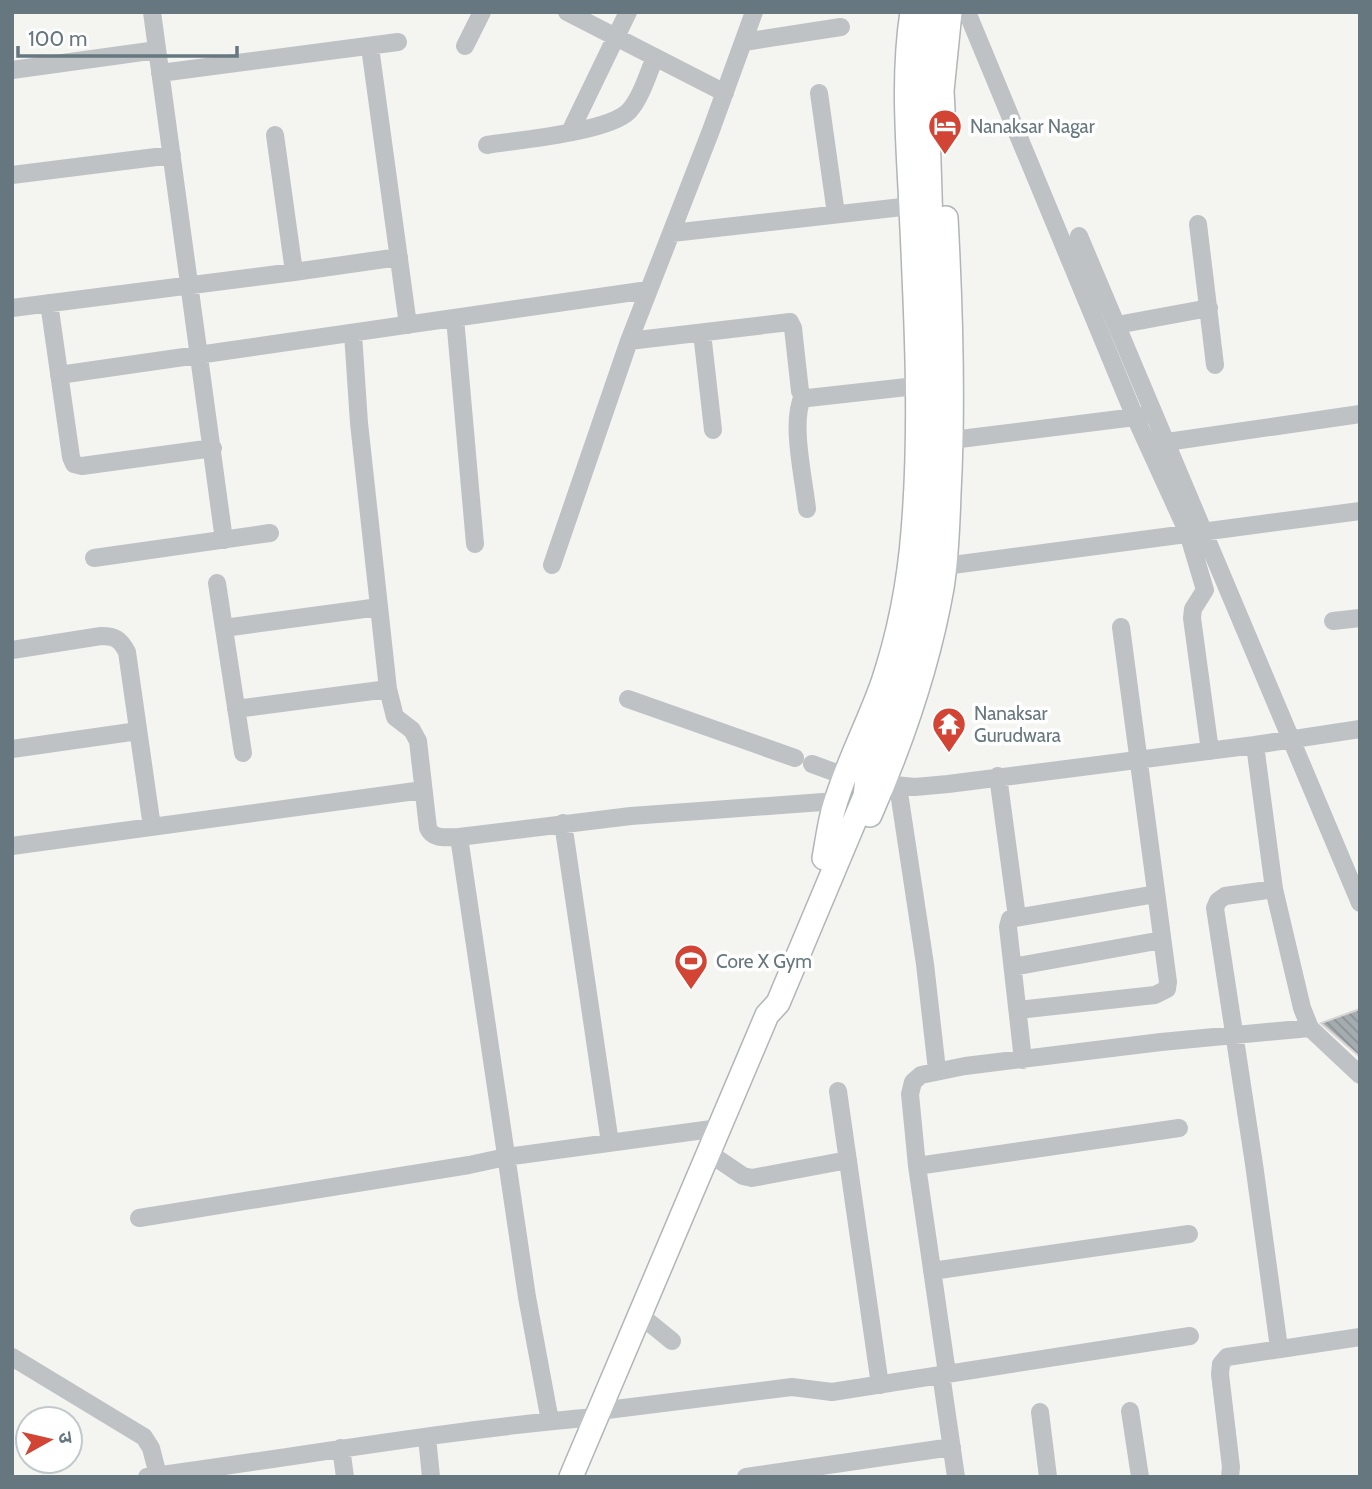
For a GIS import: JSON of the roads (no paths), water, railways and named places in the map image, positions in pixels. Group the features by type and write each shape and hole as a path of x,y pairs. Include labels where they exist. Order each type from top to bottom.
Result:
{"main road":[{"path":"874,781 875,704 895,642 913,532 916,386 906,106 908,38 912,12"},
{"path":"874,781 907,664 921,599 935,476 936,386 927,98 932,12"},
{"path":"831,860 836,801 874,781 908,720 927,660 945,566 952,440 942,90 950,12"},
{"path":"571,1477 767,1015 768,997 794,950 831,860 854,790 874,781"}],"street":[{"path":"152,12 224,540"},
{"path":"465,46 482,12"},
{"path":"567,12 725,93"},
{"path":"570,131 628,12"},
{"path":"552,565 629,341 754,12"},
{"path":"967,12 1117,325 1167,442 1196,533 1205,590 1193,609 1192,618 1210,751"},
{"path":"744,42 841,27"},
{"path":"160,73 398,43"},
{"path":"370,47 408,325"},
{"path":"12,70 157,50"},
{"path":"487,145 570,131 618,119 630,110 655,57"},
{"path":"819,93 836,214"},
{"path":"275,135 294,272"},
{"path":"12,175 172,155"},
{"path":"672,233 911,206"},
{"path":"1198,224 1215,365"},
{"path":"1078,248 1135,417 1196,533 1360,903"},
{"path":"12,308 399,257"},
{"path":"59,375 648,290"},
{"path":"49,303 74,464 82,466 213,448"},
{"path":"1117,325 1209,309"},
{"path":"455,318 475,544"},
{"path":"629,341 790,322 803,396 808,398 916,386"},
{"path":"702,333 713,430"},
{"path":"353,334 359,423 388,689 395,717 412,730 418,741 430,834 459,837 631,816 836,801"},
{"path":"803,396 797,424 807,509"},
{"path":"952,440 1155,414"},
{"path":"1167,442 1360,414"},
{"path":"945,566 1360,511"},
{"path":"94,558 270,533"},
{"path":"217,583 243,753"},
{"path":"224,628 379,607"},
{"path":"1334,621 1360,618"},
{"path":"1018,1010 1162,993 1167,989 1121,627"},
{"path":"12,650 101,636 112,636 121,641 127,652 152,827"},
{"path":"236,709 388,689"},
{"path":"628,699 803,761 874,781 948,784 1360,729"},
{"path":"12,749 138,731"},
{"path":"1255,745 1274,888 1302,1008 1310,1028 1360,1074"},
{"path":"998,776 1017,917"},
{"path":"874,781 926,964 937,1070"},
{"path":"12,846 423,790"},
{"path":"563,823 610,1143"},
{"path":"459,837 527,1297 550,1421"},
{"path":"1341,857 1360,855"},
{"path":"1274,888 1225,896 1218,901 1215,908 1236,1036 1279,1348"},
{"path":"1023,1060 1008,922 1017,917 1156,894"},
{"path":"1013,967 1162,940"},
{"path":"956,1477 917,1166 910,1094 913,1082 921,1075 937,1070 1161,1042 1310,1028"},
{"path":"838,1091 880,1385"},
{"path":"139,1218 506,1157 719,1128"},
{"path":"917,1166 1179,1128"},
{"path":"709,1153 752,1178 848,1160"},
{"path":"932,1271 1189,1234"},
{"path":"640,1315 672,1341"},
{"path":"12,1357 144,1437 151,1447 153,1476 792,1387 831,1392 1190,1336"},
{"path":"1230,1477 1220,1374 1227,1357 1360,1337"},
{"path":"1130,1411 1140,1477"},
{"path":"1040,1412 1048,1477"},
{"path":"427,1437 431,1477"},
{"path":"746,1477 952,1447"},
{"path":"341,1448 345,1477"}],"place":[{"name":"Nanaksar Nagar","path":"945,156"},
{"name":"Nanaksar Gurudwara","path":"949,754"},
{"name":"Core X Gym","path":"691,991"}]}
